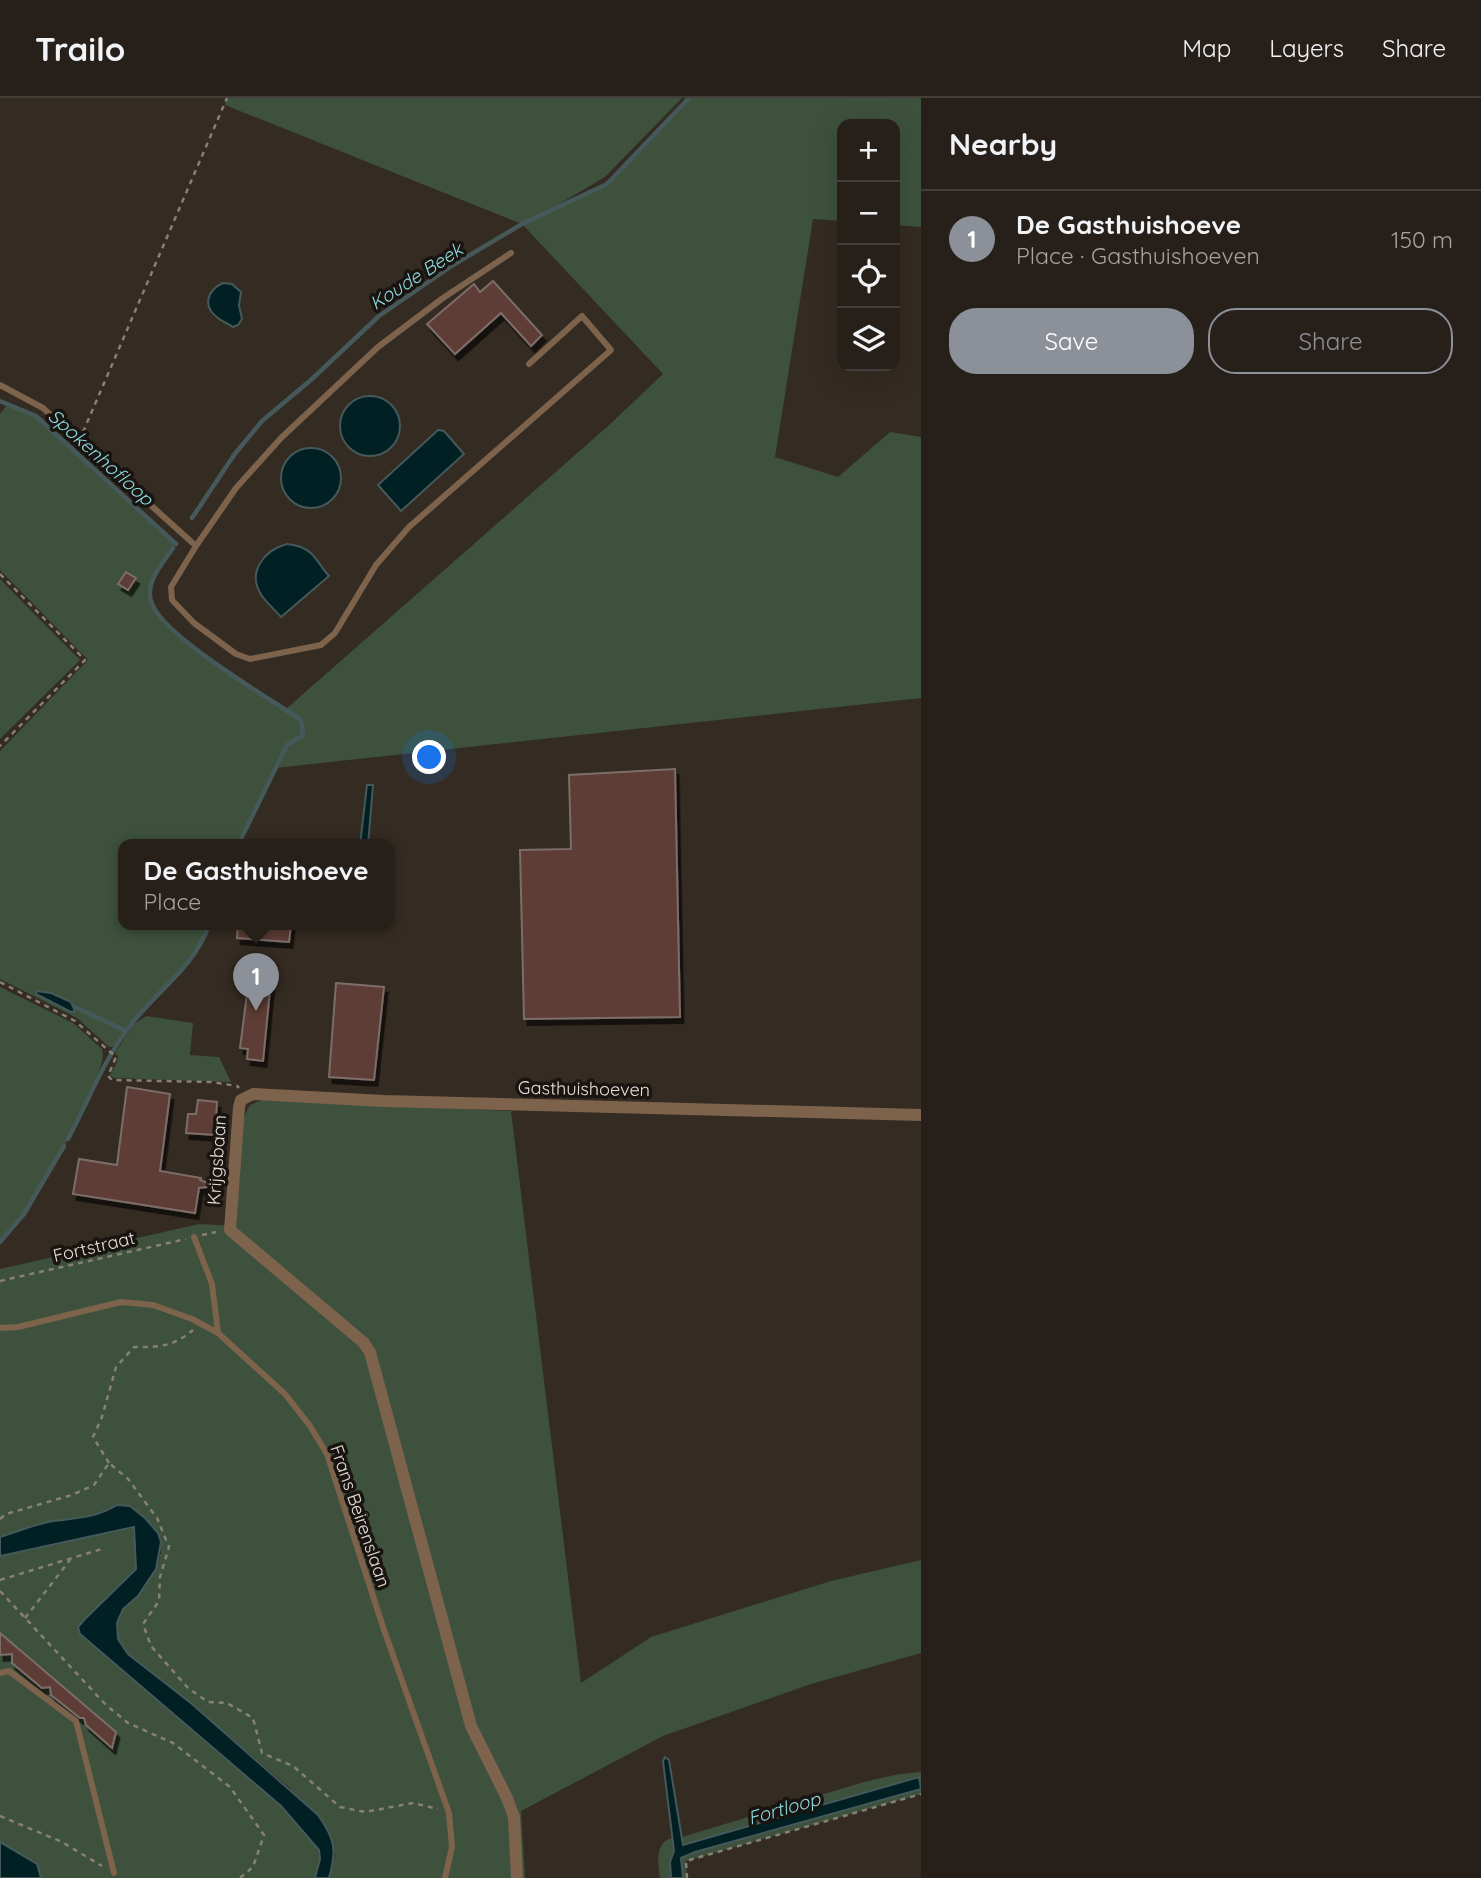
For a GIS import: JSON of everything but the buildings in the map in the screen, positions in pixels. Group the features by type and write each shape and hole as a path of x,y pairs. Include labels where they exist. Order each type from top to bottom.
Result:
{"street":[{"name":"Gasthuishoeven","path":"247,1096 253,1094 384,1101 921,1115"},
{"name":"Krijgsbaan","path":"230,1230 239,1107 241,1100 247,1096"},
{"path":"230,1230 363,1342 370,1352 471,1726 507,1798 513,1817 517,1878"}],"lane":[{"path":"511,253 443,298 379,347 281,438 236,488 195,546 171,587 172,600 194,623 236,654 250,659 321,645 335,633 376,565 409,527 611,350 582,316 529,364"},
{"path":"4,386 43,408 195,546"},
{"path":"194,1237 212,1284 218,1333"},
{"name":"Frans Beirenslaan","path":"0,1328 18,1327 132,1302 169,1310 218,1333 285,1394 310,1426 327,1454 383,1627 449,1813 452,1847 445,1878"},
{"path":"0,1673 9,1671 76,1721 114,1873"}],"path":[{"path":"78,440 86,427 227,98"},
{"path":"0,574 85,660 0,746"},
{"path":"0,982 69,1017 110,1051 116,1061 108,1076 112,1080 211,1082 237,1086 247,1096"},
{"name":"Fortstraat","path":"0,1281 230,1230"},
{"path":"201,1323 177,1342 160,1347 134,1347 116,1367 103,1417 93,1437 109,1463 128,1479 157,1518 169,1547 160,1577 159,1601 143,1624 151,1646 188,1688 208,1702 227,1703 253,1718 262,1752 293,1766 340,1807 365,1812 414,1803 449,1813"},
{"path":"0,1518 72,1495 94,1485 109,1463"},
{"path":"0,1580 105,1548"},
{"path":"25,1618 71,1559"},
{"path":"0,1591 106,1705 128,1723 173,1743 230,1787 264,1835 253,1867 240,1878"},
{"path":"687,1878 685,1861 921,1794"},
{"path":"0,1816 62,1842 114,1873"}],"green space":[{"path":"227,98 682,98 605,177 544,213 607,184 689,98 921,98 921,227 900,225 900,119 837,119 837,221 813,219 775,457 838,477 890,432 921,437 921,698 275,768 241,839 118,839 118,930 207,930 195,954 175,978 131,1024 116,1047 109,1047 77,1018 0,979 0,751 88,660 0,570 0,414 6,406 36,416 176,544 152,582 150,597 155,611 186,642 286,709 608,426 663,374 522,224 225,105"},
{"path":"0,579 80,660 0,739"},
{"path":"0,987 73,1023 102,1049 102,1061 86,1104 45,1180 25,1212 0,1240"},
{"path":"146,1016 193,1023 190,1055 219,1057 231,1082 114,1078 110,1075 117,1062 118,1056 115,1053 133,1025"},
{"path":"262,1100 511,1111 581,1683 651,1637 831,1581 921,1560 921,1653 811,1684 663,1736 521,1811 525,1878 329,1878 335,1855 290,1788 192,1704 128,1654 118,1639 116,1623 123,1609 138,1596 156,1570 161,1552 158,1533 145,1518 130,1506 117,1505 104,1513 86,1518 31,1527 0,1537 0,1269 199,1224 236,1226 243,1118 250,1105"},
{"path":"128,1527 135,1529 136,1568 80,1634 281,1806 319,1850 320,1859 315,1878 0,1878 0,1556"},
{"path":"921,1772 921,1794 686,1861 687,1878 660,1878 660,1850 667,1840 864,1782"}],"water":[{"path":"223,283 232,284 241,292 239,305 242,319 233,327 213,314 208,304 210,294"},
{"path":"364,396 376,396 395,409 400,426 398,438 387,451 376,456 364,456 345,443 340,432 340,420 353,401"},
{"path":"438,430 444,431 464,454 401,511 378,485"},
{"path":"311,448 323,450 336,461 341,478 339,490 328,503 311,508 299,506 286,495 281,478 283,466 294,453"},
{"path":"287,544 309,551 329,576 281,617 262,596 256,579 257,571 265,557 271,551"},
{"path":"367,785 373,785 368,839 361,839"},
{"path":"37,991 51,993 71,1002 75,1011 71,1012 36,994"},
{"path":"117,1505 130,1506 145,1518 158,1533 161,1542 156,1569 138,1596 123,1609 117,1623 118,1639 128,1654 192,1704 318,1815 333,1845 329,1878 315,1878 320,1859 319,1850 281,1806 80,1634 78,1627 136,1569 134,1527 0,1556 0,1537 46,1522 94,1515"},
{"path":"665,1757 669,1760 683,1845 919,1777 921,1789 695,1852 681,1858 683,1878 671,1878 670,1862 674,1851 663,1761"},
{"path":"0,1842 37,1864 41,1878 0,1878"}],"waterway":[{"name":"Koude Beek","path":"192,518 234,455 262,421 312,379 379,316 453,265 522,224 607,184 689,98"},
{"name":"Spokenhofloop","path":"0,401 36,416 176,544"},
{"name":"Koude Beek","path":"173,548 150,587 151,601 159,615 194,648 301,720 303,735 287,745 241,839"},
{"name":"Koude Beek","path":"68,1139 120,1039 140,1013 184,967 207,930"},
{"path":"75,1007 126,1031"},
{"name":"Koude Beek","path":"0,1242 24,1214 64,1146"}],"place":[{"name":"De Gasthuishoeve","path":"256,1011"}],"water label":[{"name":"Fortloop","path":"784,1808"}]}
